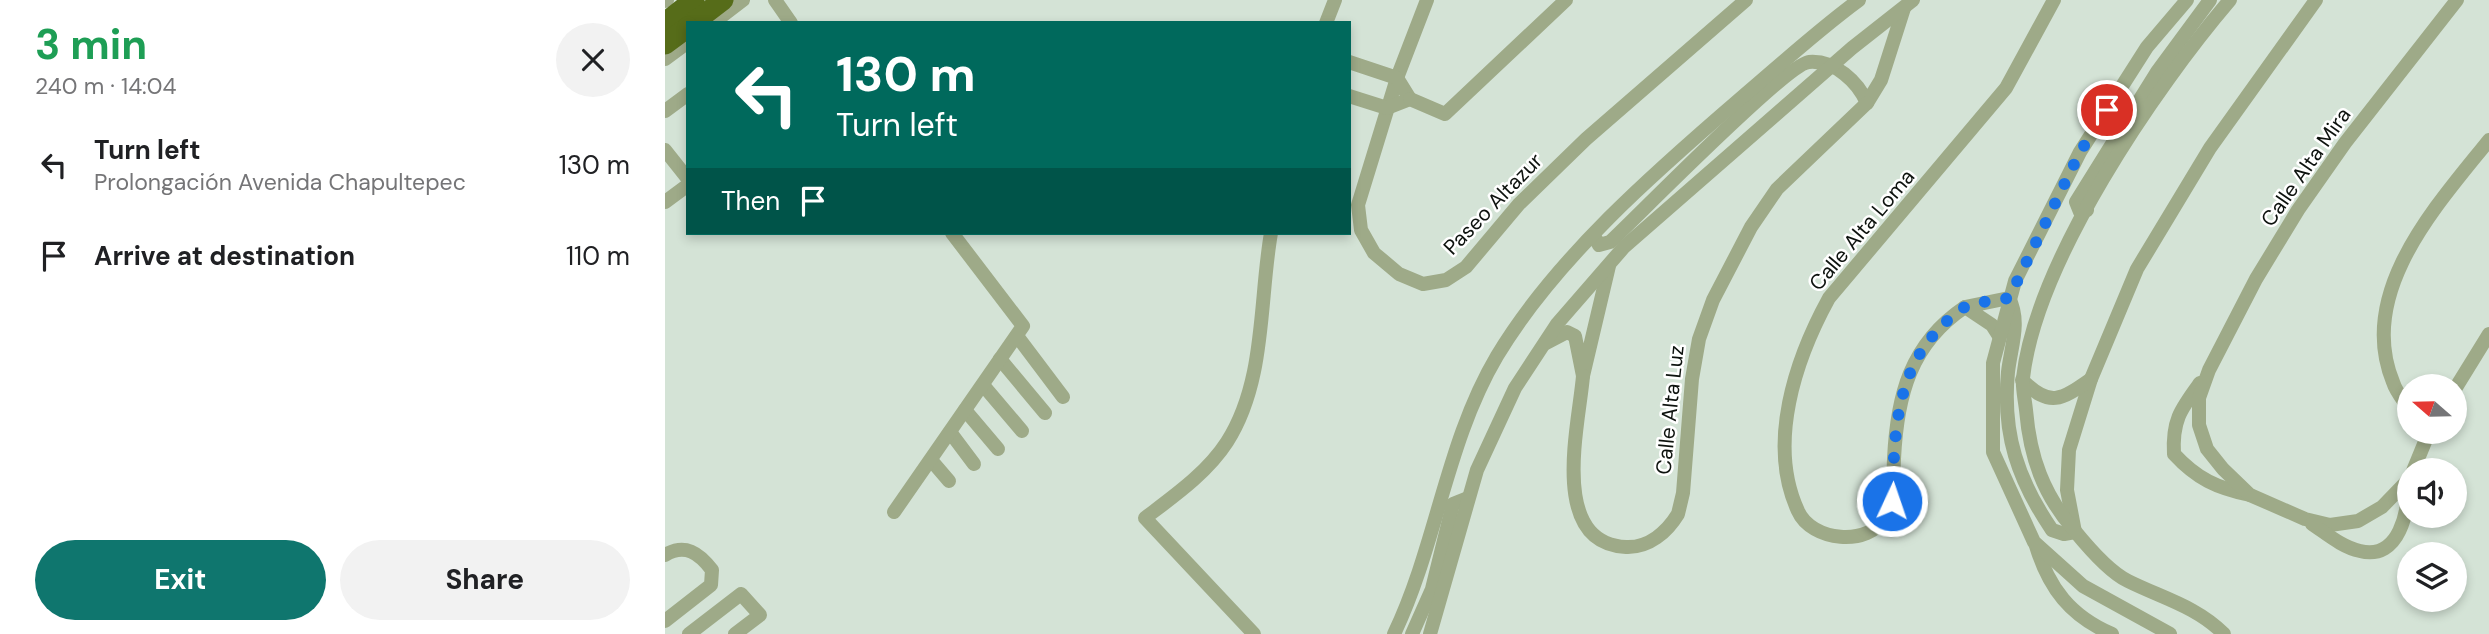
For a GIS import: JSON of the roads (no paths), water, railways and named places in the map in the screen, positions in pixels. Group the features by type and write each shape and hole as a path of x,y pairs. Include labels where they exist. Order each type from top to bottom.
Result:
{"highway":[{"path":"676,23 694,0"},
{"path":"676,23 723,0"}],"street":[{"path":"716,21 743,0"},
{"path":"775,0 790,21"},
{"path":"1327,21 1335,0"},
{"name":"Paseo Altazur","path":"1427,0 1397,78 1358,205 1361,230 1374,253 1399,274 1423,284 1445,280 1466,267 1519,204 1586,139 1746,0"},
{"path":"1351,63 1397,78 1410,99 1445,114 1566,0"},
{"path":"1394,634 1411,599 1461,431 1497,356 1544,293 1594,236 1716,120 1859,0"},
{"name":"Calle Alta Loma","path":"2009,298 1965,307 1937,331 1922,349 1906,380 1896,414 1892,501 1886,517 1876,528 1842,537 1826,534 1803,523 1787,487 1785,443 1789,401 1811,331 1829,298 2006,88 2054,0"},
{"path":"2112,634 2088,622 2046,578 2034,542 1993,452 1993,363 2009,298 2080,152 2147,47 2187,0"},
{"path":"2087,209 2080,212 2076,202 2087,180 2157,72 2210,0"},
{"path":"2224,634 2207,617 2126,580 2075,532 2039,478 2029,442 2022,380 2043,293 2087,209 2153,103 2230,0"},
{"path":"2075,532 2066,469 2091,379 2137,269 2210,148 2316,0"},
{"name":"Calle Alta Mira","path":"2401,528 2392,544 2381,551 2357,551 2305,519 2251,495 2219,489 2204,482 2174,454 2172,430 2209,370 2256,279 2298,210 2345,142 2457,0"},
{"path":"1430,634 1477,470 1515,388 1541,345 1624,247 1830,67 1908,4"},
{"name":"Calle Alta Luz","path":"1609,264 1583,376 1574,502 1583,523 1604,541 1629,547 1651,541 1668,529 1678,514 1699,339 1730,263 1777,189 1867,103 1881,80 1908,4"},
{"path":"665,59 676,23"},
{"path":"1594,236 1599,244 1612,239 1742,115 1801,65 1812,62 1830,67 1851,79 1867,103"},
{"path":"665,111 686,95"},
{"path":"1351,97 1387,108 1410,99"},
{"path":"2397,389 2385,350 2385,318 2395,279 2410,245 2489,140"},
{"path":"665,149 686,176"},
{"path":"665,212 665,202 686,187"},
{"path":"894,512 1023,326 954,235"},
{"path":"1254,634 1145,519 1179,493 1208,465 1227,443 1240,419 1252,379 1271,235"},
{"path":"2009,298 2015,310 2008,373 2009,417 2018,471 2052,530 2064,534 2075,532"},
{"path":"1965,307 1992,325 2000,336"},
{"name":"Calle Alta Luz","path":"1541,345 1567,332 1575,336 1583,376"},
{"path":"2465,374 2489,334"},
{"path":"1017,335 1063,397"},
{"path":"1000,359 1045,413"},
{"name":"Calle Alta Mira","path":"2209,370 2199,398 2199,425 2207,449 2223,469 2251,495"},
{"path":"2022,380 2038,396 2053,400 2069,395 2091,379"},
{"path":"983,384 1022,431"},
{"path":"965,410 997,449"},
{"path":"950,432 974,464"},
{"path":"931,460 949,481"},
{"name":"Calle Alta Mira","path":"2305,519 2330,525 2358,521 2382,507 2397,491"},
{"path":"1412,634 1432,589 1453,504 1468,498"},
{"path":"2034,542 2083,586 2170,634"},
{"path":"665,555 674,549 694,551 712,570 711,585 665,621"},
{"path":"690,634 741,594 760,615 735,634"}]}
